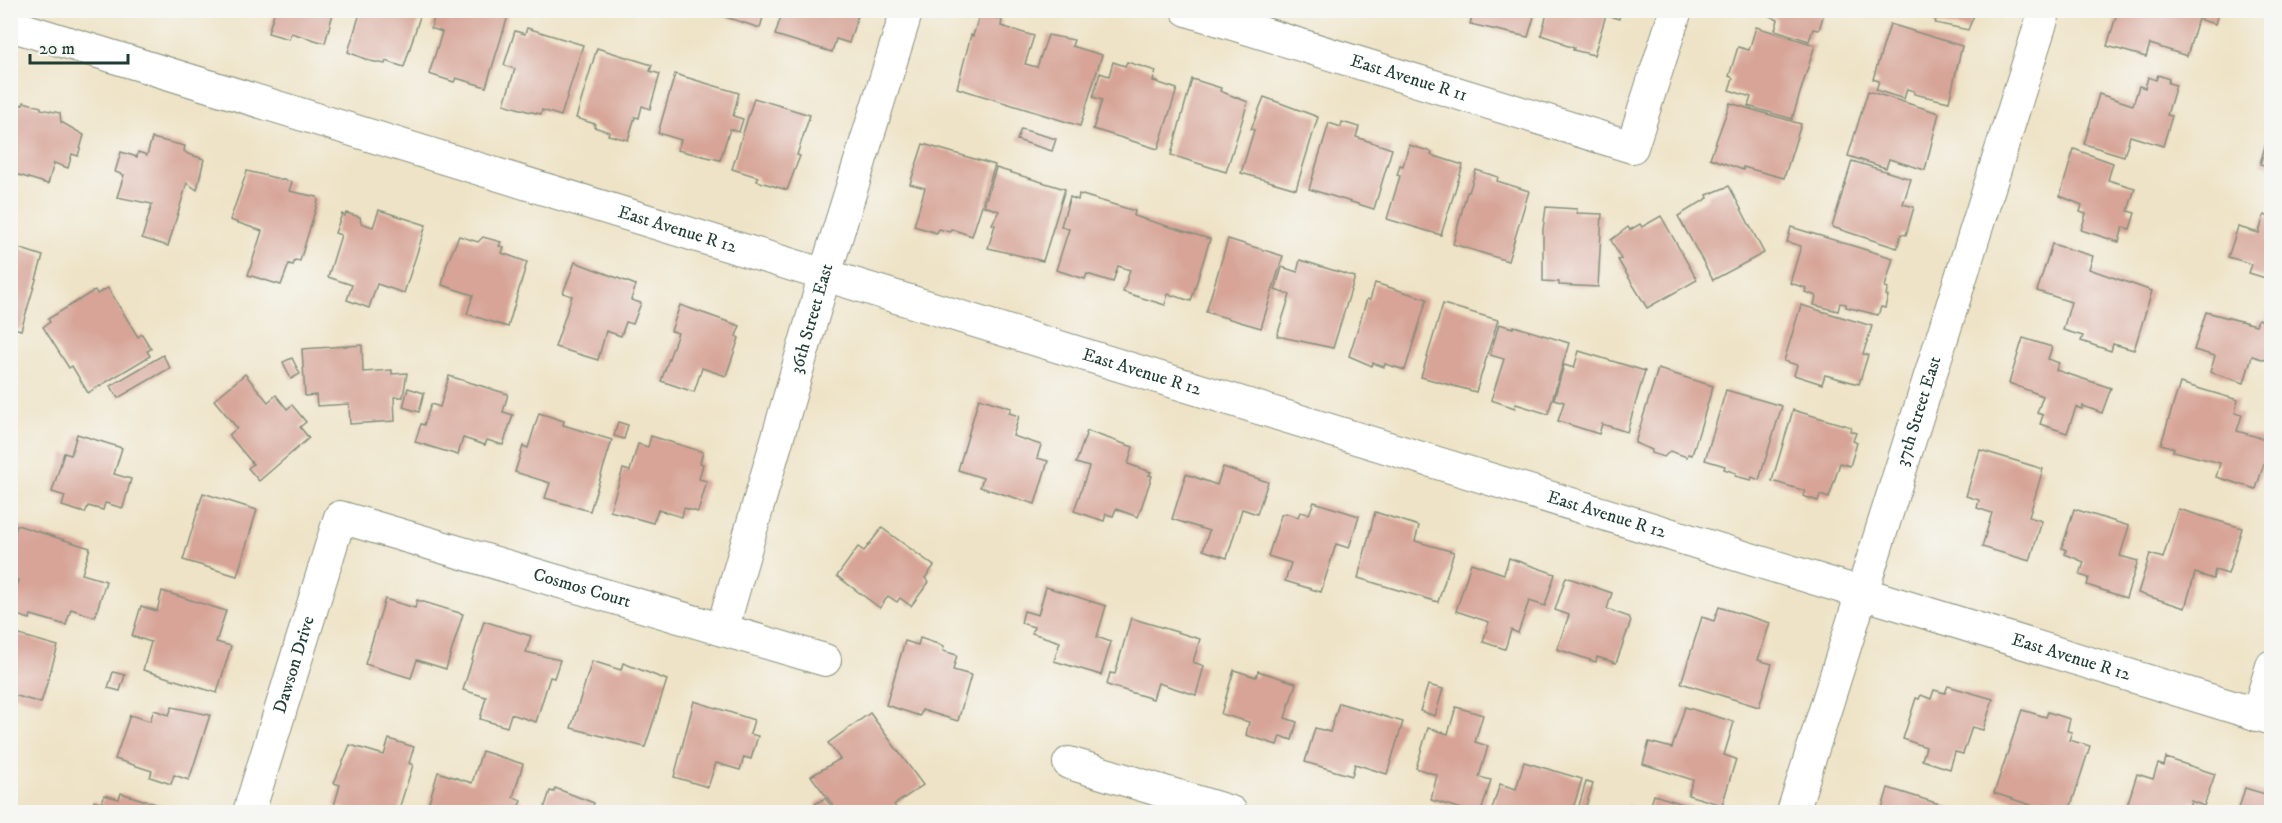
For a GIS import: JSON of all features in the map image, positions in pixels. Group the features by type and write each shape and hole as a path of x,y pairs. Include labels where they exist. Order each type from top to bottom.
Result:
{"street":[{"name":"36th Street East","path":"722,630 825,274 907,10"},
{"name":"East Avenue R 11","path":"1188,10 1632,147 1676,10"},
{"name":"37th Street East","path":"1793,813 2045,10"},
{"name":"East Avenue R 12","path":"10,25 2264,717"},
{"name":"Cosmos Court","path":"340,517 825,660"},
{"name":"Dawson Drive","path":"249,813 340,517"},
{"path":"2264,717 2271,666"},
{"path":"1069,763 1231,813"}],"building":[{"path":"275,10 334,10 325,43 291,33 289,39 268,33"},
{"path":"361,10 422,10 404,67 386,61 385,64 370,61 348,52"},
{"path":"448,10 490,10 508,16 486,87 456,78 454,82 429,74 442,32 431,28 436,12 447,15"},
{"path":"704,10 765,10 760,28"},
{"path":"783,10 846,10 858,14 849,43 836,39 832,52 775,35"},
{"path":"1474,10 1536,10 1528,37 1470,24"},
{"path":"1548,10 1621,10 1619,19 1606,15 1594,55 1573,50 1574,48 1562,42 1541,35"},
{"path":"1757,10 1825,10 1819,30 1813,29 1809,41 1775,30 1778,20"},
{"path":"1907,10 1976,10 1968,30 1935,23 1936,20"},
{"path":"2118,10 2219,10 2215,24 2198,19 2187,56 2150,44 2146,57 2107,46"},
{"path":"980,13 1002,20 1001,26 1034,36 1025,64 1037,67 1048,35 1074,40 1072,46 1102,55 1080,126 957,88 971,35 973,36"},
{"path":"1890,24 1962,46 1949,102 1914,94 1914,91 1907,89 1904,99 1876,90 1879,81 1873,79"},
{"path":"1756,27 1815,45 1792,119 1748,106 1751,97 1729,90 1733,78 1729,76 1738,47 1749,50"},
{"path":"527,28 583,45 561,116 542,110 541,114 504,104 515,69 504,65 515,31 525,34"},
{"path":"597,48 652,65 650,71 660,74 650,109 642,106 639,118 635,117 628,140 608,135 609,132 594,127 595,124 576,118"},
{"path":"1113,62 1125,66 1127,62 1156,71 1153,81 1177,89 1158,149 1093,129 1102,100 1093,97 1100,73 1109,76"},
{"path":"675,74 739,93 733,116 743,119 739,132 730,129 720,160 677,150 681,140 658,133"},
{"path":"2158,75 2169,79 2168,83 2176,85 2167,115 2172,116 2163,146 2130,136 2124,156 2084,144 2099,94 2133,105 2139,86 2145,88 2148,77 2156,80"},
{"path":"1192,79 1221,88 1220,91 1248,102 1226,172 1171,155"},
{"path":"1868,91 1939,113 1925,170 1889,159 1886,168 1848,156"},
{"path":"1264,97 1318,117 1296,189 1241,173 1254,130 1251,129"},
{"path":"754,98 810,115 797,155 800,156 787,190 757,181 758,177 732,169"},
{"path":"24,102 60,113 61,122 84,135 78,156 72,154 68,168 54,163 48,184 12,173 18,149 10,147 15,126 10,125 10,119 15,103 23,105"},
{"path":"1730,103 1801,124 1784,178 1743,167 1743,170 1710,158"},
{"path":"1342,122 1359,127 1356,137 1392,149 1374,209 1309,189 1329,123 1341,127"},
{"path":"1021,129 1056,139 1052,151 1017,140"},
{"path":"152,138 185,146 184,151 188,154 204,159 197,190 187,183 168,246 142,238 152,204 117,197 124,175 115,172 121,152 137,157 138,152 147,155"},
{"path":"2266,143 2272,145 2272,167 2260,164"},
{"path":"923,144 995,165 972,236 951,229 950,232 939,229 937,233 914,226 925,188 910,184"},
{"path":"1409,145 1463,165 1441,235 1387,219 1400,176 1397,175 1400,165 1403,166"},
{"path":"2074,149 2113,163 2108,180 2135,188 2128,211 2135,213 2130,229 2123,227 2119,242 2081,230 2086,214 2080,212 2082,205 2060,196"},
{"path":"1852,161 1911,179 1903,204 1914,207 1906,235 1901,234 1897,248 1832,227"},
{"path":"996,168 1065,189 1043,261 988,248 995,225 992,224 999,211 984,206"},
{"path":"1476,170 1498,177 1497,181 1529,191 1508,261 1453,244 1467,192 1469,192"},
{"path":"247,171 292,182 289,191 317,197 318,201 300,261 295,260 293,265 289,264 281,285 248,275 262,231 230,220"},
{"path":"1729,186 1764,253 1713,280 1678,216 1708,198 1707,195"},
{"path":"1079,194 1135,211 1134,216 1210,239 1191,301 1168,294 1165,305 1123,292 1130,270 1118,266 1113,282 1087,274 1085,279 1056,270 1069,229 1061,226 1070,197 1078,200"},
{"path":"1546,207 1577,209 1577,213 1602,214 1598,287 1559,285 1559,282 1543,281 1543,230"},
{"path":"379,210 426,225 404,293 377,284 369,308 347,300 352,285 328,277 341,235 335,233 342,214 360,217 361,223 373,227"},
{"path":"2264,215 2272,218 2272,280 2249,273 2252,264 2228,257 2238,227 2259,233"},
{"path":"1661,216 1697,280 1647,308 1618,260 1621,259 1611,240 1628,227 1630,230 1640,224 1642,227"},
{"path":"1791,227 1893,258 1885,287 1888,288 1886,295 1888,296 1885,308 1881,307 1878,315 1846,307 1846,304 1840,303 1838,311 1814,305 1816,296 1805,292 1806,288 1790,283 1801,246 1787,242"},
{"path":"459,236 478,242 483,237 501,242 499,246 504,247 502,253 527,262 508,327 467,314 473,295 442,285 447,264"},
{"path":"10,237 17,239 15,247 43,256 21,330 10,327"},
{"path":"1228,239 1283,256 1261,328 1206,312"},
{"path":"2052,244 2093,256 2089,269 2152,291 2134,350 2113,344 2111,351 2081,341 2083,336 2063,330 2071,302 2037,291"},
{"path":"1300,260 1355,277 1333,348 1277,336 1290,295 1275,290 1282,267 1297,272"},
{"path":"575,262 636,285 631,300 641,303 633,324 626,322 621,336 606,331 598,360 555,347 572,296 563,293"},
{"path":"1375,283 1427,299 1405,370 1385,364 1384,367 1373,363 1372,366 1349,356 1367,299 1370,300"},
{"path":"108,288 138,337 142,334 151,349 147,351 150,356 88,393 72,366 69,368 43,327 50,322 48,319 95,290 97,294"},
{"path":"1443,304 1498,320 1476,392 1421,377"},
{"path":"680,305 740,326 736,336 739,338 726,376 702,368 694,392 661,381 678,333 671,331"},
{"path":"1801,305 1872,326 1863,354 1868,355 1859,384 1825,375 1822,384 1794,375 1797,365 1784,361"},
{"path":"2269,308 2272,308 2272,362 2252,356 2244,383 2210,372 2215,356 2194,350 2206,312 2256,325 2258,319 2265,321"},
{"path":"1499,324 1513,328 1514,326 1569,343 1548,414 1516,404 1515,408 1491,400 1504,359 1490,355"},
{"path":"2023,338 2052,347 2048,359 2059,363 2056,370 2111,388 2102,413 2083,406 2082,409 2076,407 2067,433 2040,424 2043,415 2037,413 2043,396 2009,383"},
{"path":"362,345 363,372 392,370 392,374 407,373 403,397 394,397 395,421 350,424 349,404 317,406 316,395 305,396 302,349"},
{"path":"1579,351 1645,371 1627,432 1602,424 1599,434 1558,421 1564,402 1554,399 1564,365 1574,368"},
{"path":"163,355 170,368 118,398 110,386"},
{"path":"292,358 300,374 291,379 283,362"},
{"path":"1658,369 1713,386 1692,455 1688,454 1687,457 1670,451 1664,457 1651,453 1652,450 1635,443"},
{"path":"245,374 268,402 276,395 287,409 292,405 306,422 300,427 309,438 259,481 248,468 253,464 229,435 237,428 214,400"},
{"path":"449,376 508,394 503,412 513,415 503,445 487,440 485,445 463,438 458,455 415,442 431,404 440,407"},
{"path":"2180,383 2238,400 2235,413 2242,415 2237,431 2271,441 2256,489 2216,477 2220,463 2173,451 2174,448 2161,444"},
{"path":"408,388 424,393 419,412 403,407"},
{"path":"1726,390 1782,406 1759,480 1752,477 1751,480 1735,476 1736,473 1724,469 1725,466 1705,460"},
{"path":"979,398 1011,408 1009,413 1019,416 1013,436 1041,445 1037,458 1048,461 1035,504 980,487 983,478 958,470"},
{"path":"1793,410 1851,427 1850,431 1856,433 1853,441 1857,443 1850,466 1840,463 1829,498 1820,495 1818,501 1803,496 1805,491 1772,481"},
{"path":"539,413 564,421 563,425 612,440 590,511 545,498 550,483 515,472 523,446 528,448"},
{"path":"618,422 628,425 624,439 614,436"},
{"path":"1087,431 1133,447 1128,464 1151,472 1149,475 1152,476 1138,517 1116,509 1113,516 1106,514 1104,521 1074,511 1089,467 1076,463"},
{"path":"77,434 122,448 114,474 131,479 123,508 105,503 103,510 88,506 85,513 62,506 65,496 52,492 64,453 71,455"},
{"path":"651,436 703,452 699,479 707,481 698,512 684,508 682,517 658,510 653,523 610,511 623,469 630,471 638,444 648,447"},
{"path":"1980,450 2043,469 2029,517 2042,521 2030,561 1982,547 1992,513 1977,508 1979,500 1966,496"},
{"path":"1223,467 1268,482 1257,514 1242,509 1227,558 1203,550 1209,531 1172,519 1186,474 1217,485"},
{"path":"203,493 257,510 237,576 183,560"},
{"path":"1314,502 1359,516 1349,548 1336,544 1321,592 1285,581 1291,563 1268,556 1281,515 1285,513 1298,517 1300,512 1309,514"},
{"path":"2074,509 2129,526 2120,556 2138,561 2126,598 2087,585 2089,578 2080,575 2084,562 2065,554 2066,550 2062,548"},
{"path":"2178,509 2242,528 2228,574 2215,570 2213,579 2195,573 2185,608 2138,593 2150,554 2163,558"},
{"path":"1375,512 1419,526 1415,541 1454,552 1438,602 1358,578"},
{"path":"17,525 90,548 82,574 106,581 95,617 71,609 66,625 31,615 30,619 10,613 18,580 10,578 10,547"},
{"path":"882,528 934,566 925,578 929,582 911,606 900,598 897,602 888,596 880,608 837,576 858,547 864,551"},
{"path":"1509,558 1555,574 1545,606 1529,601 1518,633 1511,630 1505,649 1483,642 1489,622 1456,611 1471,563 1504,574"},
{"path":"1566,577 1612,593 1607,609 1629,617 1631,621 1616,663 1597,657 1596,662 1557,649 1569,615 1555,610"},
{"path":"1046,587 1106,606 1097,637 1111,642 1101,675 1054,661 1060,642 1032,633 1034,627 1021,623 1024,611 1038,615"},
{"path":"162,591 226,611 216,642 231,646 217,693 143,670 151,642 132,636 141,606 157,611"},
{"path":"385,599 415,608 417,600 463,614 446,669 417,660 411,678 365,664"},
{"path":"1719,607 1770,623 1758,660 1772,664 1759,707 1681,683 1702,617 1714,621"},
{"path":"1131,618 1200,639 1193,662 1204,666 1196,695 1158,683 1153,699 1107,685 1110,673 1115,674"},
{"path":"484,621 531,636 526,652 560,660 554,678 550,677 536,722 511,714 507,727 480,719 486,697 463,690"},
{"path":"16,634 58,646 41,703 10,694 10,643 13,643"},
{"path":"920,638 944,646 943,651 957,655 953,670 971,675 958,721 922,710 920,716 886,705 905,641 918,645"},
{"path":"592,661 621,670 623,663 667,680 645,747 571,728"},
{"path":"1234,670 1256,677 1258,671 1296,683 1285,718 1297,722 1292,740 1280,736 1277,745 1246,735 1249,722 1221,714"},
{"path":"113,672 125,675 120,691 108,688"},
{"path":"1428,685 1443,689 1435,716 1420,711"},
{"path":"1948,686 1993,699 1983,730 1972,727 1963,754 1955,752 1950,769 1922,760 1926,747 1903,739 1916,698 1919,699 1921,695 1931,699 1934,690 1945,693"},
{"path":"694,701 754,720 750,734 758,736 751,759 744,757 740,770 716,763 708,787 674,777"},
{"path":"1339,703 1403,722 1387,774 1355,764 1352,776 1305,762 1315,728 1330,732"},
{"path":"172,707 210,715 189,780 174,775 171,784 150,777 152,771 115,759 130,715 150,721 154,710 169,715"},
{"path":"1456,707 1483,715 1475,742 1488,746 1479,777 1491,780 1481,812 1472,812 1431,800 1437,775 1416,768 1428,728 1448,734"},
{"path":"1685,707 1734,722 1724,755 1736,759 1722,805 1688,795 1693,780 1643,764 1649,742 1672,748"},
{"path":"2022,710 2046,717 2048,712 2070,719 2067,731 2072,732 2069,740 2090,746 2069,812 2045,805 2043,809 1994,793"},
{"path":"870,713 923,785 894,805 897,809 893,812 838,812 811,776 840,759 828,743"},
{"path":"389,739 414,747 409,763 413,765 398,812 357,812 334,806 340,785 334,783 350,745 384,755"},
{"path":"482,751 523,764 513,797 521,800 517,812 426,812 438,772 472,783"},
{"path":"2166,758 2215,774 2204,806 2191,801 2188,812 2125,812 2137,774 2153,779 2158,764 2164,766"},
{"path":"1524,762 1582,779 1572,812 1491,812 1500,784 1516,789"},
{"path":"1586,782 1593,784 1584,812 1577,812"},
{"path":"555,788 594,803 591,812 543,812 550,791 554,792"},
{"path":"1888,788 1949,807 1959,812 1881,812"},
{"path":"2245,788 2272,796 2272,812 2238,812"},
{"path":"121,793 172,809 171,812 90,812 94,801 101,804 104,795 119,799"},
{"path":"1654,795 1709,812 1625,812 1628,805 1649,811"},
{"path":"825,798 834,810 831,812 821,812 815,804"}]}
